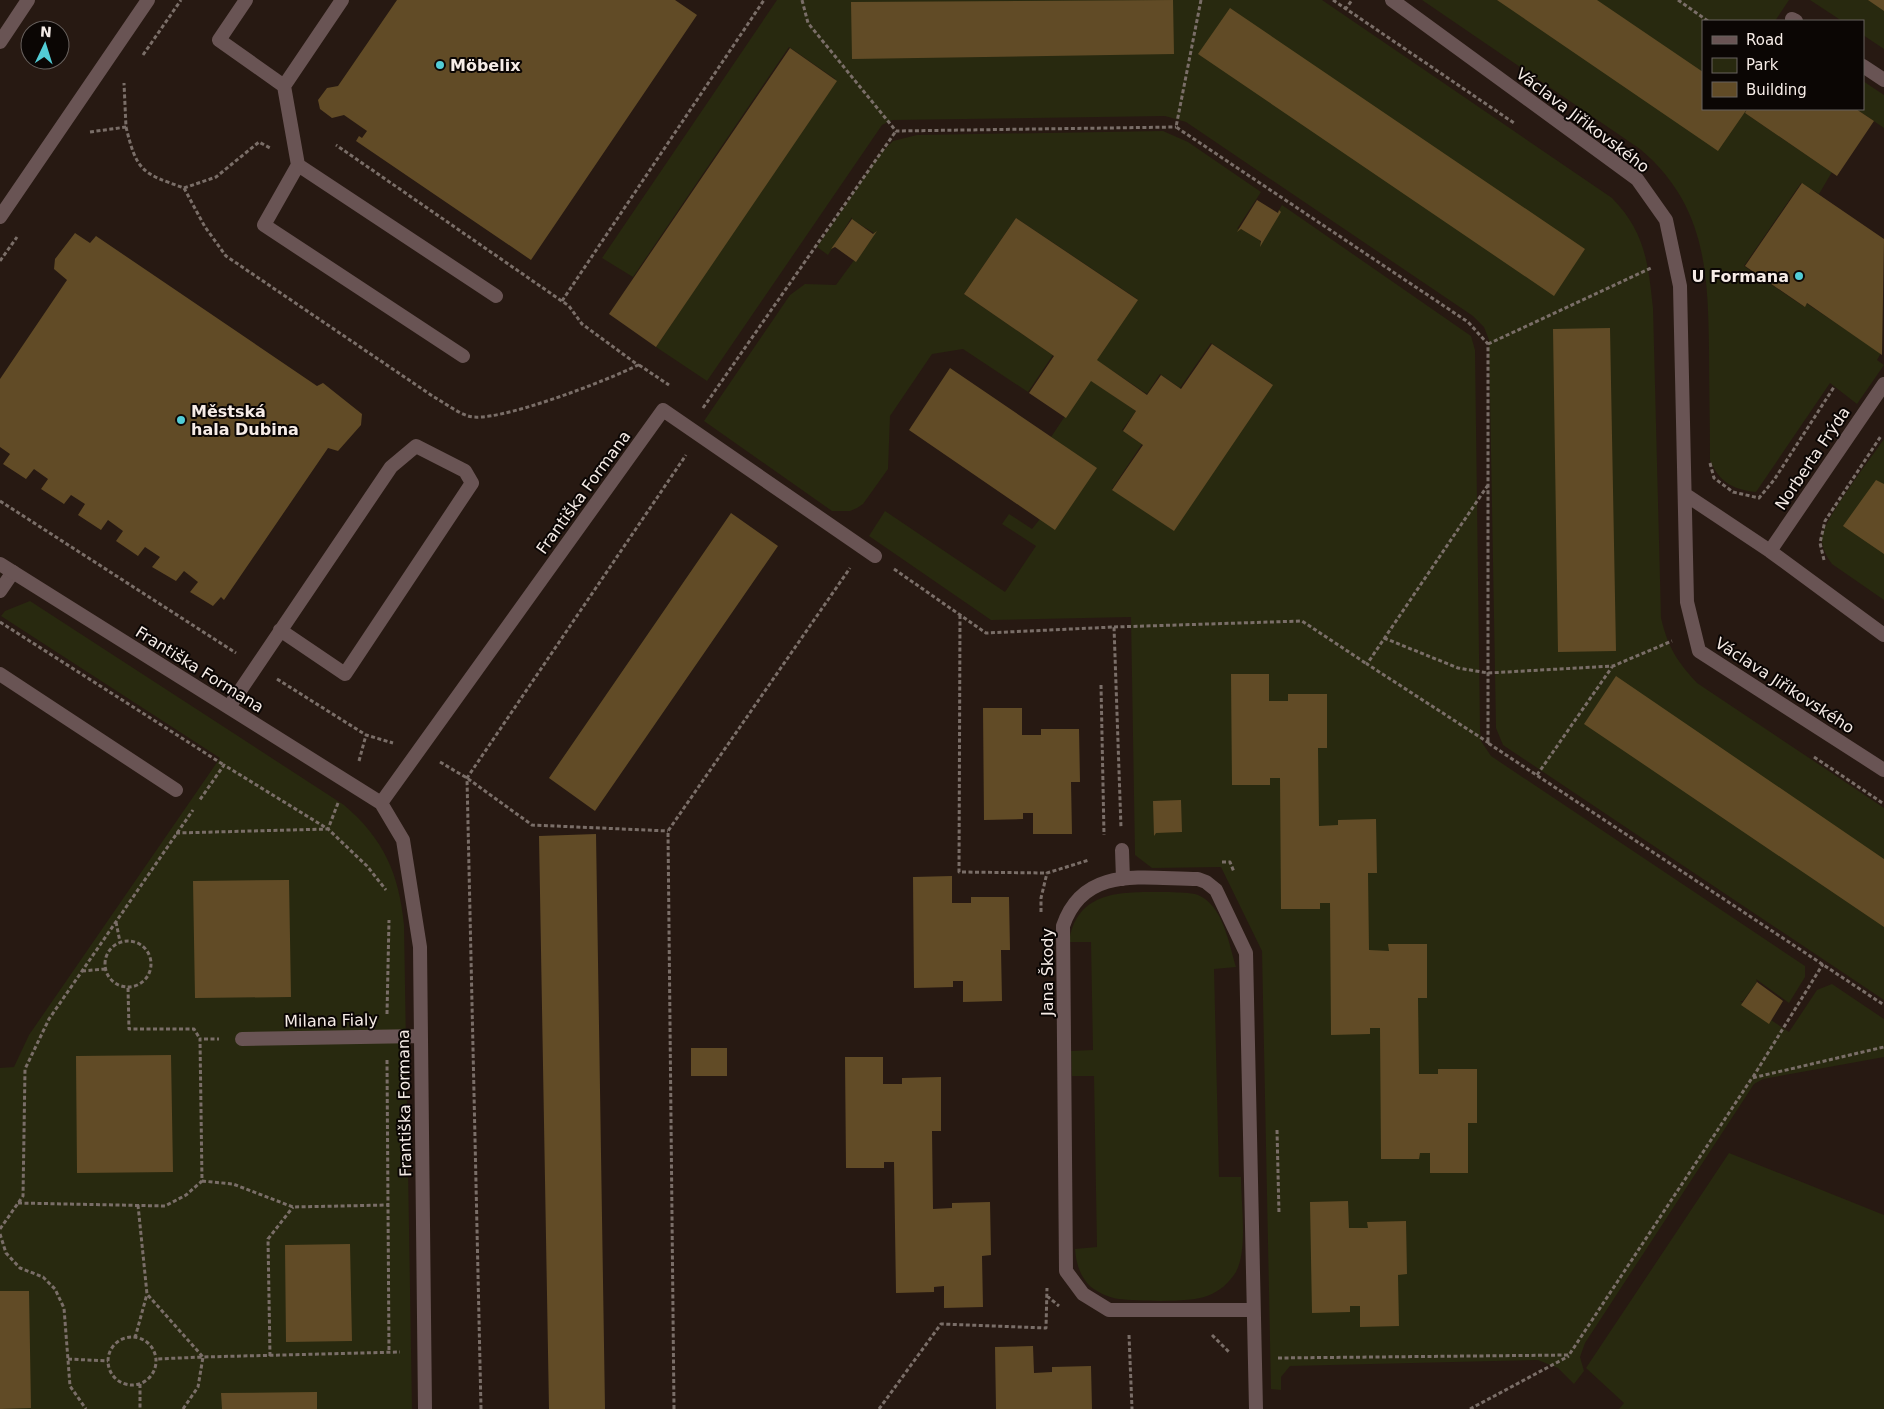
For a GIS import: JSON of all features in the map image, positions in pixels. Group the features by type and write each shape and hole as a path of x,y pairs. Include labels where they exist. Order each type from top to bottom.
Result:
{"street":[{"path":"0,42 28,0"},
{"path":"0,217 148,0"},
{"path":"246,0 218,40 284,86"},
{"path":"342,0 284,86 298,165 264,225 464,356"},
{"name":"Václava Jiřikovského","path":"1392,0 1637,179 1666,220 1680,286 1687,602 1699,651 1884,770"},
{"path":"1864,67 1884,80"},
{"path":"298,165 496,296"},
{"name":"Norberta Frýda","path":"1770,551 1884,384"},
{"name":"Františka Formana","path":"381,803 663,410 869,552"},
{"path":"228,707 257,666 280,630 391,467 416,446 465,471 472,482 345,674 280,630"},
{"path":"1686,495 1770,551 1884,636"},
{"name":"Františka Formana","path":"0,564 381,803 403,840 420,947 425,1409"},
{"path":"0,591 13,572"},
{"path":"0,674 176,790"},
{"path":"1122,854 1123,879"},
{"name":"Jana Škody","path":"1253,1310 1109,1310 1083,1294 1066,1271 1063,926 1068,911 1076,898 1096,884 1123,879 1198,880 1206,882 1216,890 1246,953 1256,1409"},
{"name":"Milana Fialy","path":"242,1039 421,1036"}],"path":[{"path":"562,301 764,0"},
{"path":"802,0 808,23 896,131"},
{"path":"1176,127 1201,0"},
{"path":"1332,0 1517,124"},
{"path":"1345,10 1352,0"},
{"path":"1678,0 1707,20"},
{"path":"90,132 126,127 124,83"},
{"path":"896,131 1176,127 1468,322 1488,344 1488,743 1491,744"},
{"path":"481,1409 467,778 700,436 703,407 896,131"},
{"path":"184,188 216,177 259,142"},
{"path":"1488,344 1660,264"},
{"path":"1825,564 1820,543 1825,520 1884,432"},
{"path":"1367,664 1488,484"},
{"path":"0,501 200,632 366,735 420,750 467,778 532,825 668,831"},
{"path":"674,1409 668,831 869,552 986,634 1114,627 1302,621 1884,1004"},
{"path":"960,615 959,872 1047,873 1094,859 1122,854 1114,627"},
{"path":"0,622 328,829 367,866 389,894"},
{"path":"1384,638 1458,668 1488,673 1613,666 1673,640 1676,649"},
{"path":"1537,775 1613,666"},
{"path":"1100,685 1104,841"},
{"path":"357,770 366,735"},
{"path":"1811,755 1884,804"},
{"path":"0,1229 23,1196 25,1070 49,1019 224,765"},
{"path":"328,829 339,800"},
{"path":"176,833 328,829"},
{"path":"1216,862 1230,862 1238,879"},
{"path":"1041,918 1041,898 1047,873"},
{"path":"389,913 387,1036 389,1352"},
{"path":"116,921 120,942"},
{"path":"131,941 140,944 147,951 151,959 151,970 146,979 138,985 128,988 118,985 110,979 105,969 105,958 111,948 120,942 131,941"},
{"path":"1470,1409 1569,1355 1752,1078 1823,964"},
{"path":"82,971 105,969"},
{"path":"128,988 129,1028 194,1029 200,1038 202,1181"},
{"path":"200,1038 242,1039"},
{"path":"1752,1078 1884,1047"},
{"path":"1276,1122 1279,1219"},
{"path":"17,1203 165,1206 186,1195 202,1181 233,1184 294,1207 388,1205"},
{"path":"135,1338 147,1294 138,1205"},
{"path":"270,1356 268,1239 294,1207"},
{"path":"0,1234 6,1253 20,1268 43,1277 55,1289 64,1308 70,1386 86,1409"},
{"path":"879,1409 941,1324 1046,1328 1047,1286"},
{"path":"147,1294 203,1357"},
{"path":"1047,1296 1062,1308"},
{"path":"1129,1331 1132,1409"},
{"path":"1209,1334 1229,1351 1232,1360"},
{"path":"127,1338 135,1338 149,1345 156,1359 152,1374 140,1384 132,1385 119,1381 113,1376 108,1361 114,1347 127,1338"},
{"path":"1278,1348 1278,1358 1569,1355"},
{"path":"156,1359 389,1352 425,1353"},
{"path":"184,1409 198,1387 203,1357"},
{"path":"68,1359 108,1361"},
{"path":"140,1384 140,1409"}],"green space":[{"path":"777,0 1322,0 1612,198 1632,223 1638,236 1647,262 1651,291 1661,618 1667,637 1678,660 1697,683 1884,808 1884,1000 1503,745 1496,728 1489,340 1484,327 1473,316 1186,122 1165,116 892,120 882,125 707,381 656,347 835,79 789,47 633,277 602,258"},
{"path":"1422,0 1789,0 1776,20 1702,20 1702,110 1746,110 1745,113 1832,172 1819,194 1801,183 1744,266 1803,306 1806,303 1881,353 1877,360 1884,365 1857,404 1830,383 1756,492 1733,487 1727,483 1717,474 1710,460 1707,292 1699,240 1678,192 1662,170 1640,149"},
{"path":"1810,0 1884,0 1884,49 1864,36 1864,20 1840,20"},
{"path":"1864,82 1884,95 1884,128 1857,110 1864,110"},
{"path":"1163,131 1188,142 1261,192 1237,229 1240,228 1260,240 1260,243 1282,205 1471,336 1475,350 1480,730 1481,741 1491,756 1805,966 1805,977 1789,1003 1756,979 1757,982 1743,1001 1740,1001 1770,1022 1771,1020 1789,1032 1817,990 1832,984 1884,1019 1884,1057 1763,1079 1754,1084 1585,1343 1580,1357 1584,1371 1574,1384 1558,1368 1538,1360 1290,1366 1281,1377 1281,1390 1271,1389 1262,951 1221,867 1152,868 1135,855 1131,617 991,620 869,536 885,511 1005,592 1036,546 1002,524 1009,514 1032,529 1040,519 1096,468 1051,437 1090,379 1136,411 1122,430 1142,444 1112,489 1173,530 1272,384 1211,343 1180,388 1160,374 1147,394 1096,360 1137,299 1016,218 964,294 1053,355 1028,392 963,349 932,354 890,416 888,469 863,504 857,508 850,511 832,511 704,421 790,295 805,284 836,285 874,233 852,220 852,217 828,255 817,247 879,155 893,141 917,135"},
{"path":"1884,439 1884,600 1832,564 1824,551 1822,536 1831,516"},
{"path":"30,601 344,805 370,831 387,859 398,890 404,925 412,1409 0,1409 0,1068 14,1067 29,1035 220,758 1,616 5,611"},
{"path":"1170,892 1198,895 1214,907 1224,926 1236,967 1214,969 1219,1177 1241,1177 1242,1252 1240,1263 1233,1276 1220,1290 1207,1296 1177,1301 1119,1299 1097,1291 1087,1283 1081,1274 1075,1249 1097,1247 1094,1076 1072,1076 1071,1051 1093,1050 1091,942 1069,942 1074,924 1082,911 1093,902 1106,896 1121,893"},
{"path":"1729,1153 1884,1215 1884,1409 1619,1409 1624,1403 1586,1368"}],"building":[{"path":"397,0 675,0 697,15 531,260 356,141 359,136 362,138 367,131 344,115 332,118 320,109 318,100 327,88 338,86"},
{"path":"1173,0 1174,54 852,59 851,2"},
{"path":"1497,0 1597,0 1702,71 1702,110 1746,110 1718,151"},
{"path":"1868,0 1884,0 1884,11"},
{"path":"1230,8 1585,249 1554,296 1198,54"},
{"path":"790,48 837,81 656,347 609,314"},
{"path":"1746,110 1858,110 1874,121 1837,176 1745,113"},
{"path":"1802,183 1884,239 1882,355 1807,303 1805,307 1745,266"},
{"path":"1257,200 1278,213 1279,210 1281,212 1260,247 1261,241 1241,229 1237,232"},
{"path":"1016,218 1138,300 1097,360 1147,395 1161,375 1181,389 1212,344 1273,385 1174,531 1112,490 1143,445 1123,431 1136,411 1091,381 1066,418 1029,393 1054,356 964,294"},
{"path":"852,219 873,234 877,231 856,262 835,247 831,249"},
{"name":"Městská hala Dubina","path":"75,233 90,243 96,236 317,386 323,383 362,414 361,425 338,451 328,448 224,600 221,597 213,606 190,592 198,582 184,571 176,581 152,567 160,557 145,547 138,556 116,541 123,531 108,520 101,530 78,515 85,504 71,495 64,504 41,489 48,479 34,469 26,479 3,464 10,454 0,447 0,379 67,280 54,269 55,259"},
{"path":"1610,328 1616,651 1558,652 1553,329"},
{"path":"950,368 1097,468 1055,530 909,430"},
{"path":"1876,480 1884,484 1884,554 1843,526"},
{"path":"731,513 778,546 595,811 549,778"},
{"path":"1231,674 1269,674 1269,701 1288,701 1288,694 1327,694 1327,748 1318,748 1319,826 1338,825 1338,820 1376,819 1377,873 1368,873 1369,950 1389,951 1388,944 1427,944 1427,998 1418,998 1419,1074 1438,1074 1438,1069 1477,1069 1477,1123 1468,1123 1468,1173 1430,1173 1430,1153 1420,1153 1419,1159 1381,1159 1380,1028 1370,1028 1370,1034 1331,1035 1330,903 1320,903 1320,909 1281,909 1280,778 1270,778 1270,785 1232,785"},
{"path":"1616,676 1884,859 1884,927 1584,724"},
{"path":"983,708 1022,708 1022,735 1041,735 1041,729 1079,729 1080,782 1071,782 1072,834 1033,834 1033,813 1023,813 1023,819 984,820"},
{"path":"1181,800 1182,832 1156,833 1154,836 1153,801"},
{"path":"596,834 605,1409 549,1409 539,836"},
{"path":"952,876 952,903 971,903 971,897 1009,897 1010,950 1001,950 1002,1001 963,1002 963,981 953,981 953,987 914,988 913,877"},
{"path":"289,880 291,997 195,998 193,881"},
{"path":"1757,982 1783,1001 1769,1024 1741,1005"},
{"path":"691,1048 727,1048 727,1076 691,1076"},
{"path":"171,1055 173,1172 77,1173 76,1056"},
{"path":"845,1057 883,1057 883,1084 902,1084 902,1078 941,1077 941,1131 932,1131 933,1209 952,1208 952,1203 990,1202 991,1255 982,1256 983,1307 944,1308 944,1286 934,1287 934,1292 896,1293 894,1162 884,1162 884,1168 846,1168"},
{"path":"1348,1201 1349,1228 1368,1228 1367,1222 1406,1221 1407,1274 1398,1275 1399,1326 1360,1327 1360,1306 1350,1306 1350,1312 1312,1313 1310,1202"},
{"path":"350,1244 352,1341 286,1342 285,1245"},
{"path":"0,1291 29,1291 31,1408 0,1409"},
{"path":"1033,1346 1034,1373 1052,1372 1052,1367 1091,1366 1092,1409 996,1409 995,1347"},
{"path":"317,1392 317,1409 222,1409 221,1393"}],"place":[{"name":"Möbelix","path":"440,65"},
{"name":"U Formana","path":"1799,276"},
{"name":"Městská hala Dubina","path":"181,420"}]}
